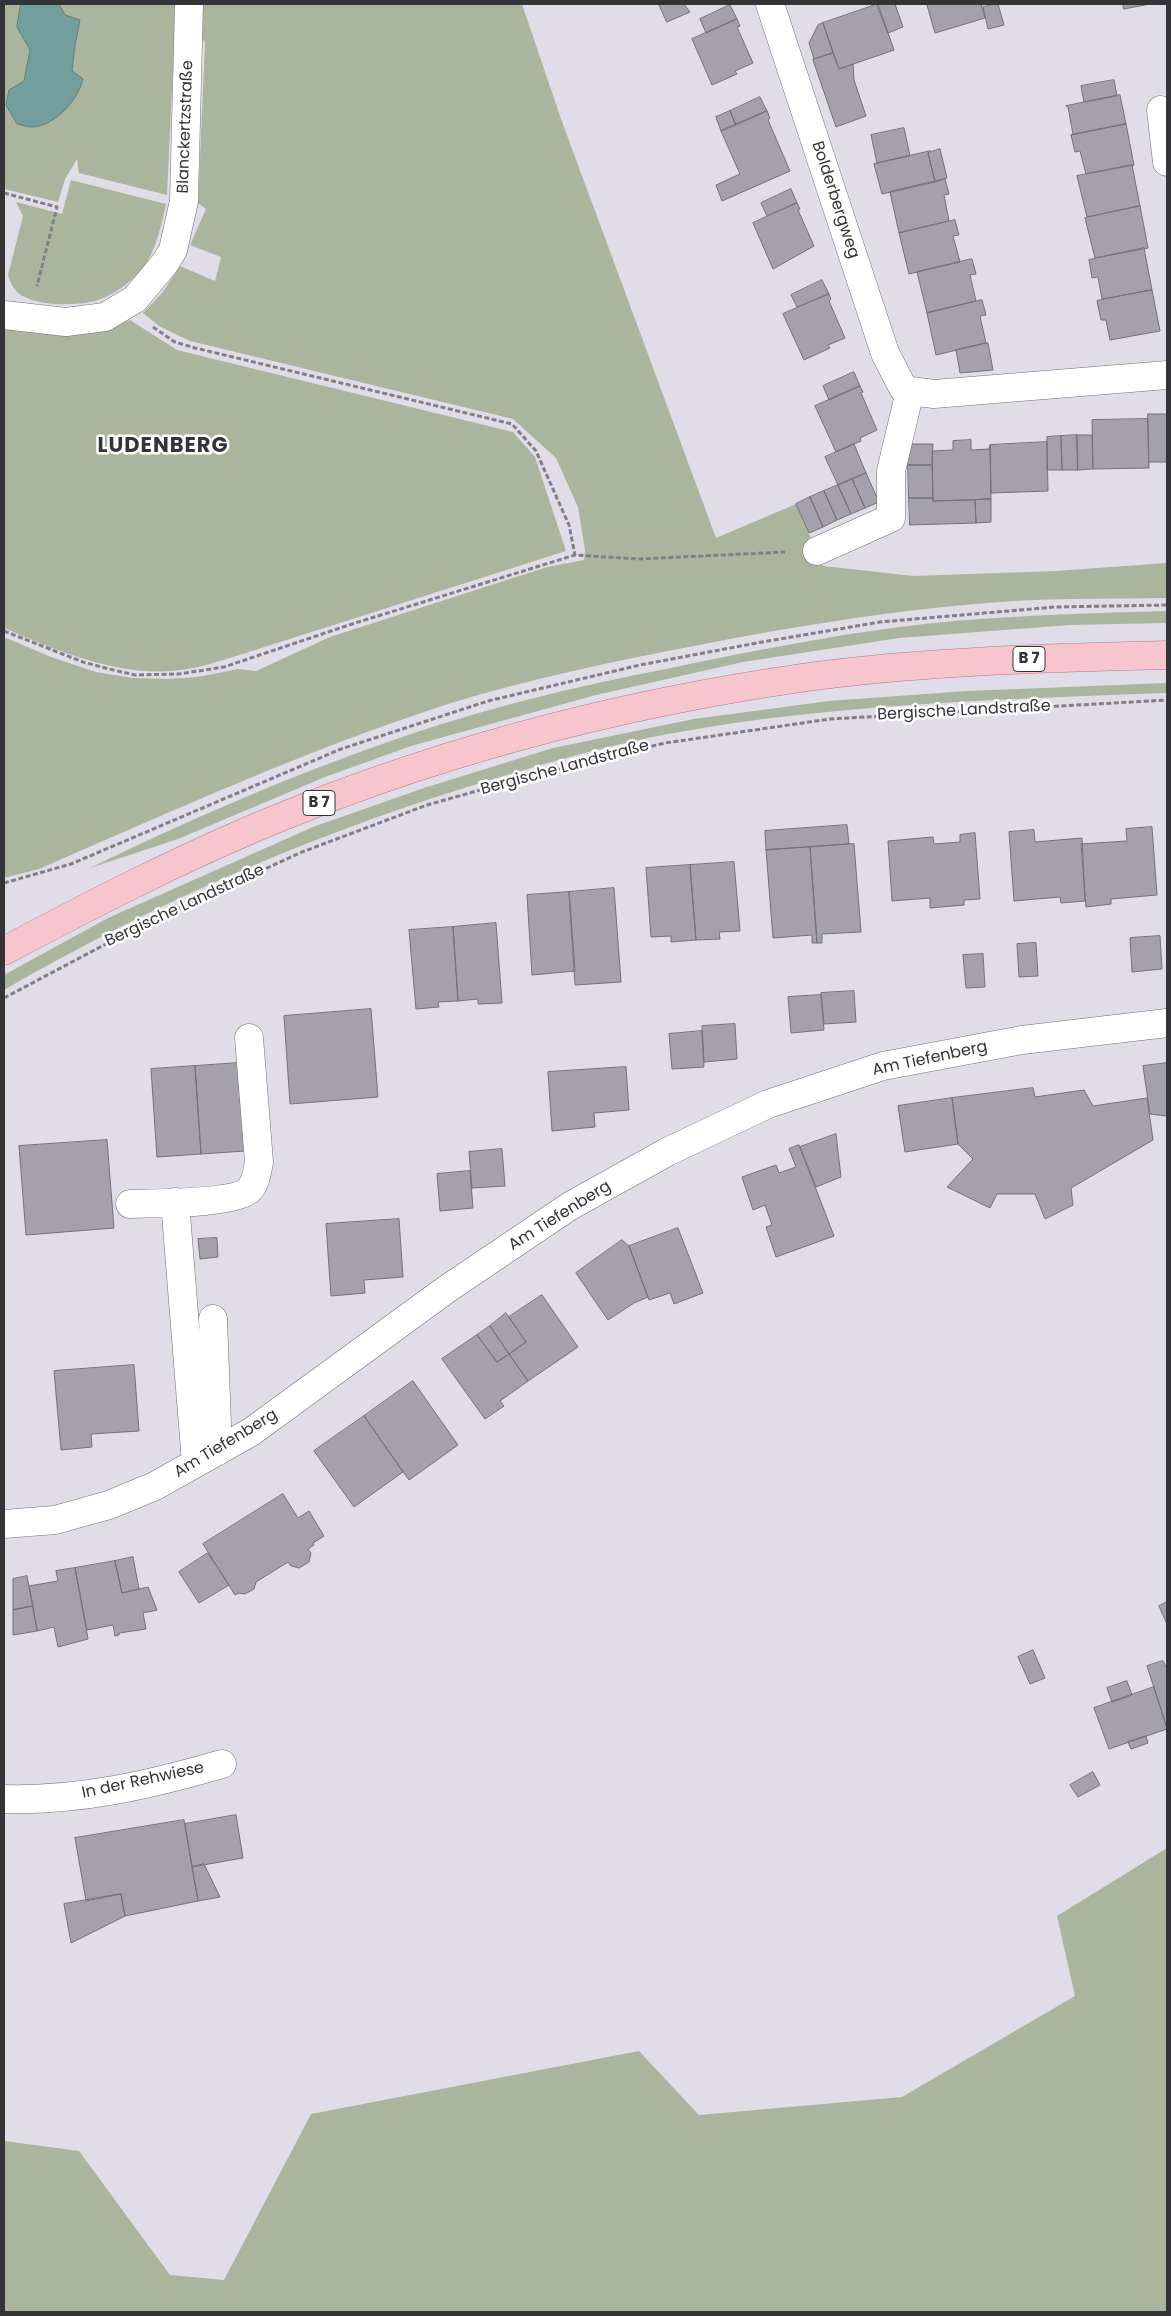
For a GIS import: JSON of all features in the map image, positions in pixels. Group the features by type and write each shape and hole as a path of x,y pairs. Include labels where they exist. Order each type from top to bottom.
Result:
{"main road":[{"name":"B 7","path":"4,951 171,865 252,829 425,764 552,728 653,704 808,677 892,668 1026,659 1167,655"}],"street":[{"name":"Blanckertzstraße","path":"127,303 135,299 165,263 173,250 184,201 189,4"},
{"name":"Bolderbergweg","path":"770,4 885,353 903,388 910,391"},
{"path":"1161,110 1167,162"},
{"path":"16,318 66,322 105,316 127,303"},
{"path":"817,551 891,518 892,471 910,391 934,394 1167,375"},
{"name":"Am Tiefenberg","path":"4,1524 56,1520 108,1505 155,1486 251,1432 447,1289 570,1206 668,1152 768,1104 883,1066 1022,1040 1167,1023"},
{"path":"130,1204 230,1199 249,1190 255,1182 259,1162 249,1038"},
{"path":"175,1202 207,1457"},
{"path":"207,1457 214,1319"},
{"name":"In der Rehwiese","path":"4,1799 96,1795 170,1779 222,1764"}],"path":[{"path":"4,194 57,207 16,318"},
{"path":"127,303 138,317 175,342 512,424 536,450 570,525 575,555"},
{"path":"4,631 83,662 126,673 158,675 203,671 224,667 352,624 575,555 638,559 817,551"},
{"name":"Bergische Landstraße","path":"4,998 138,927 302,852 427,806 526,777 665,743 830,719 1167,700"}],"shaded area":[{"path":"4,4 176,4 167,195 79,173 77,159 65,179 58,202 4,189"},
{"path":"21,4 59,4 65,15 80,20 72,71 83,79 80,87 71,103 58,116 50,122 33,127 17,124 6,105 9,90 24,81 30,50 17,27"},
{"path":"201,4 522,4 561,119 716,538 796,504 823,566 913,576 1056,571 1167,563 1167,598 1014,601 894,613 734,638 539,679 448,704 344,741 190,803 39,869 4,878 4,637 51,657 96,672 133,678 167,679 198,677 238,669 256,671 330,637 547,567 584,560 585,550 578,507 556,458 513,419 190,341 159,326 143,313 162,293 180,266 215,281 221,257 190,245 206,209 198,203 205,43 201,36"},
{"path":"71,180 166,204 154,248 147,262 137,274 124,286 103,298 77,304 55,304 24,297 12,286 8,275 23,216 16,202 62,214"},
{"path":"130,320 177,350 513,432 535,457 566,551 233,657 181,670 135,670 90,661 4,628 4,329 68,335 83,334 113,327"},
{"path":"1167,611 1167,623 1070,625 899,638 743,662 596,695 411,746 325,777 178,839 90,868 167,831 245,797 365,750 469,716 567,690 773,647 881,629 1007,617"},
{"path":"1167,683 1167,693 917,704 791,716 668,734 582,754 433,798 369,820 244,869 122,926 4,990 4,975 108,918 313,827 424,788 553,748 694,719 829,701 967,691"},
{"path":"1167,1848 1167,2312 4,2312 4,2141 79,2151 170,2275 224,2280 311,2114 639,2051 699,2115 902,2097 1075,1996 1057,1916"}],"building":[{"path":"659,4 684,4 690,12 667,22"},
{"path":"877,4 895,4 903,27 888,33"},
{"path":"878,4 894,50 839,69 823,23"},
{"path":"981,4 985,18 935,33 927,5"},
{"path":"998,4 1004,25 988,29 983,7"},
{"path":"1123,4 1150,4 1124,9"},
{"path":"730,5 737,19 706,33 700,19"},
{"path":"737,19 740,26 737,27 753,63 735,71 737,74 712,85 692,39"},
{"path":"823,23 833,53 814,59 809,43 818,25"},
{"path":"833,53 839,69 853,64 854,80 866,116 836,127 813,60"},
{"path":"1114,80 1117,96 1084,102 1081,86"},
{"path":"1120,95 1126,124 1071,135 1073,134 1068,107 1066,106"},
{"path":"760,97 767,111 736,125 730,111"},
{"path":"730,111 736,125 721,131 716,117"},
{"path":"767,111 770,118 768,120 790,171 722,201 716,185 740,174 721,131"},
{"path":"1126,124 1134,165 1086,174 1080,151 1075,152 1071,135"},
{"path":"904,128 910,156 877,163 871,135"},
{"path":"940,149 947,178 935,182 928,153"},
{"path":"930,151 928,153 935,182 882,194 874,164"},
{"path":"1132,165 1140,206 1087,217 1077,176"},
{"path":"945,179 949,194 944,195 949,221 899,233 890,192"},
{"path":"791,189 797,203 767,216 761,203"},
{"path":"797,203 800,209 798,210 814,246 773,269 753,223"},
{"path":"1140,206 1148,248 1095,258 1085,218"},
{"path":"955,220 959,235 953,236 960,262 909,274 899,233"},
{"path":"1144,248 1152,290 1102,299 1098,277 1092,278 1089,260"},
{"path":"972,259 976,274 970,275 976,301 927,313 917,272"},
{"path":"822,280 829,294 797,307 791,295"},
{"path":"1152,290 1160,331 1110,340 1106,320 1101,320 1097,301"},
{"path":"829,294 831,299 829,301 845,338 828,345 830,348 804,360 783,314"},
{"path":"982,300 986,315 980,316 986,343 936,355 927,313"},
{"path":"988,343 993,370 960,373 956,350"},
{"path":"854,372 860,386 829,400 823,386"},
{"path":"860,386 863,392 861,393 877,430 860,438 861,441 836,452 815,406"},
{"path":"1148,414 1167,414 1167,462 1149,462"},
{"path":"1148,419 1149,468 1093,469 1092,420"},
{"path":"1077,435 1078,470 1062,470 1061,436"},
{"path":"1077,435 1092,435 1093,469 1078,470"},
{"path":"1061,436 1062,470 1047,470 1047,437"},
{"path":"971,440 971,450 989,449 990,445 991,499 933,501 932,451 953,450 953,441"},
{"path":"1047,442 1048,491 991,493 990,445"},
{"path":"854,444 866,473 838,485 825,457"},
{"path":"909,444 933,444 932,465 908,465"},
{"path":"908,465 932,465 933,498 909,498"},
{"path":"866,473 879,502 865,508 852,479"},
{"path":"852,479 865,508 851,514 838,485"},
{"path":"838,485 851,514 837,520 824,491"},
{"path":"824,491 837,520 823,527 810,497"},
{"path":"810,497 823,527 809,533 796,504"},
{"path":"909,498 933,498 933,501 975,500 976,523 910,525"},
{"path":"991,499 991,522 976,523 975,500"},
{"path":"847,825 849,844 766,850 765,831"},
{"path":"1152,827 1157,895 1111,899 1111,904 1086,907 1081,844 1127,841 1126,829"},
{"path":"1034,830 1035,842 1082,838 1085,901 1061,903 1060,897 1014,901 1009,832"},
{"path":"975,833 980,899 964,900 964,905 930,908 930,898 892,901 888,841 933,837 934,844 960,842 960,835"},
{"path":"854,844 861,932 822,934 822,943 817,943 810,847"},
{"path":"810,847 817,943 812,943 812,935 773,938 766,850"},
{"path":"734,862 740,931 719,932 720,939 696,940 690,865"},
{"path":"690,865 696,940 671,942 671,936 651,937 646,868"},
{"path":"614,888 621,982 575,985 569,892"},
{"path":"569,892 575,971 532,975 527,895"},
{"path":"496,923 502,1003 478,1004 478,999 458,1001 453,927"},
{"path":"453,927 458,1001 438,1002 439,1007 416,1009 409,930"},
{"path":"1160,936 1162,969 1132,972 1130,938"},
{"path":"1036,943 1038,976 1019,977 1017,944"},
{"path":"983,954 985,987 966,988 963,955"},
{"path":"854,991 856,1022 824,1024 821,993"},
{"path":"821,995 824,1030 791,1033 788,997"},
{"path":"371,1009 378,1097 290,1104 284,1016"},
{"path":"735,1024 737,1059 704,1062 702,1026"},
{"path":"702,1031 704,1067 672,1069 669,1034"},
{"path":"239,1063 245,1151 201,1154 195,1066"},
{"path":"1167,1063 1167,1116 1150,1114 1143,1066"},
{"path":"195,1066 201,1154 157,1157 151,1069"},
{"path":"626,1067 629,1110 594,1113 595,1127 552,1131 548,1072"},
{"path":"1033,1088 1035,1097 1084,1090 1093,1106 1147,1098 1153,1140 1071,1188 1073,1205 1045,1219 1035,1194 997,1194 990,1208 947,1187 973,1159 958,1144 952,1098"},
{"path":"952,1098 958,1144 905,1152 898,1106"},
{"path":"836,1134 841,1177 816,1187 800,1147"},
{"path":"107,1140 114,1228 26,1235 19,1146"},
{"path":"799,1145 834,1236 776,1257 766,1227 772,1225 765,1205 753,1210 742,1177 776,1165 779,1173 796,1167 789,1149"},
{"path":"502,1149 505,1186 472,1188 469,1152"},
{"path":"470,1171 473,1208 440,1211 437,1174"},
{"path":"399,1219 403,1277 364,1280 365,1293 331,1296 326,1224"},
{"path":"678,1228 703,1293 674,1304 670,1293 649,1300 629,1246"},
{"path":"217,1238 218,1257 200,1259 198,1239"},
{"path":"622,1240 629,1246 648,1297 634,1303 608,1320 576,1273"},
{"path":"542,1295 578,1347 528,1381 509,1354 526,1342 509,1317"},
{"path":"506,1313 526,1342 509,1354 490,1326"},
{"path":"490,1326 509,1354 497,1362 477,1335"},
{"path":"477,1335 497,1362 509,1354 528,1381 500,1401 504,1406 485,1419 442,1359"},
{"path":"134,1365 139,1431 91,1434 92,1447 61,1450 54,1371"},
{"path":"413,1381 458,1445 409,1480 364,1416"},
{"path":"364,1416 403,1472 354,1507 314,1451"},
{"path":"283,1494 298,1518 309,1511 324,1536 313,1543 314,1545 308,1549 311,1553 309,1562 299,1568 291,1566 288,1562 256,1582 254,1589 245,1594 239,1593 235,1595 203,1544"},
{"path":"208,1553 229,1585 199,1603 179,1572"},
{"path":"133,1557 139,1589 122,1593 115,1561"},
{"path":"115,1561 122,1593 148,1587 157,1610 143,1613 146,1629 119,1633 119,1635 115,1636 113,1625 87,1630 75,1568"},
{"path":"75,1568 88,1639 58,1647 54,1627 37,1631 29,1586 58,1581 56,1571"},
{"path":"27,1576 33,1606 13,1610 13,1579"},
{"path":"1167,1602 1167,1624 1159,1606"},
{"path":"33,1606 37,1631 13,1635 13,1610"},
{"path":"1033,1650 1045,1678 1030,1684 1018,1657"},
{"path":"1163,1661 1167,1667 1167,1728 1147,1666"},
{"path":"1127,1681 1132,1695 1112,1702 1107,1688"},
{"path":"1154,1687 1167,1729 1109,1749 1094,1708"},
{"path":"1146,1736 1148,1743 1131,1749 1128,1742"},
{"path":"1093,1772 1100,1785 1078,1797 1070,1785"},
{"path":"236,1815 243,1858 192,1867 185,1824"},
{"path":"184,1820 198,1901 125,1916 121,1894 86,1901 75,1838"},
{"path":"204,1864 220,1897 198,1901 192,1867"},
{"path":"121,1894 125,1916 71,1943 64,1904"}],"district":[{"name":"LUDENBERG","path":"163,447"}]}
